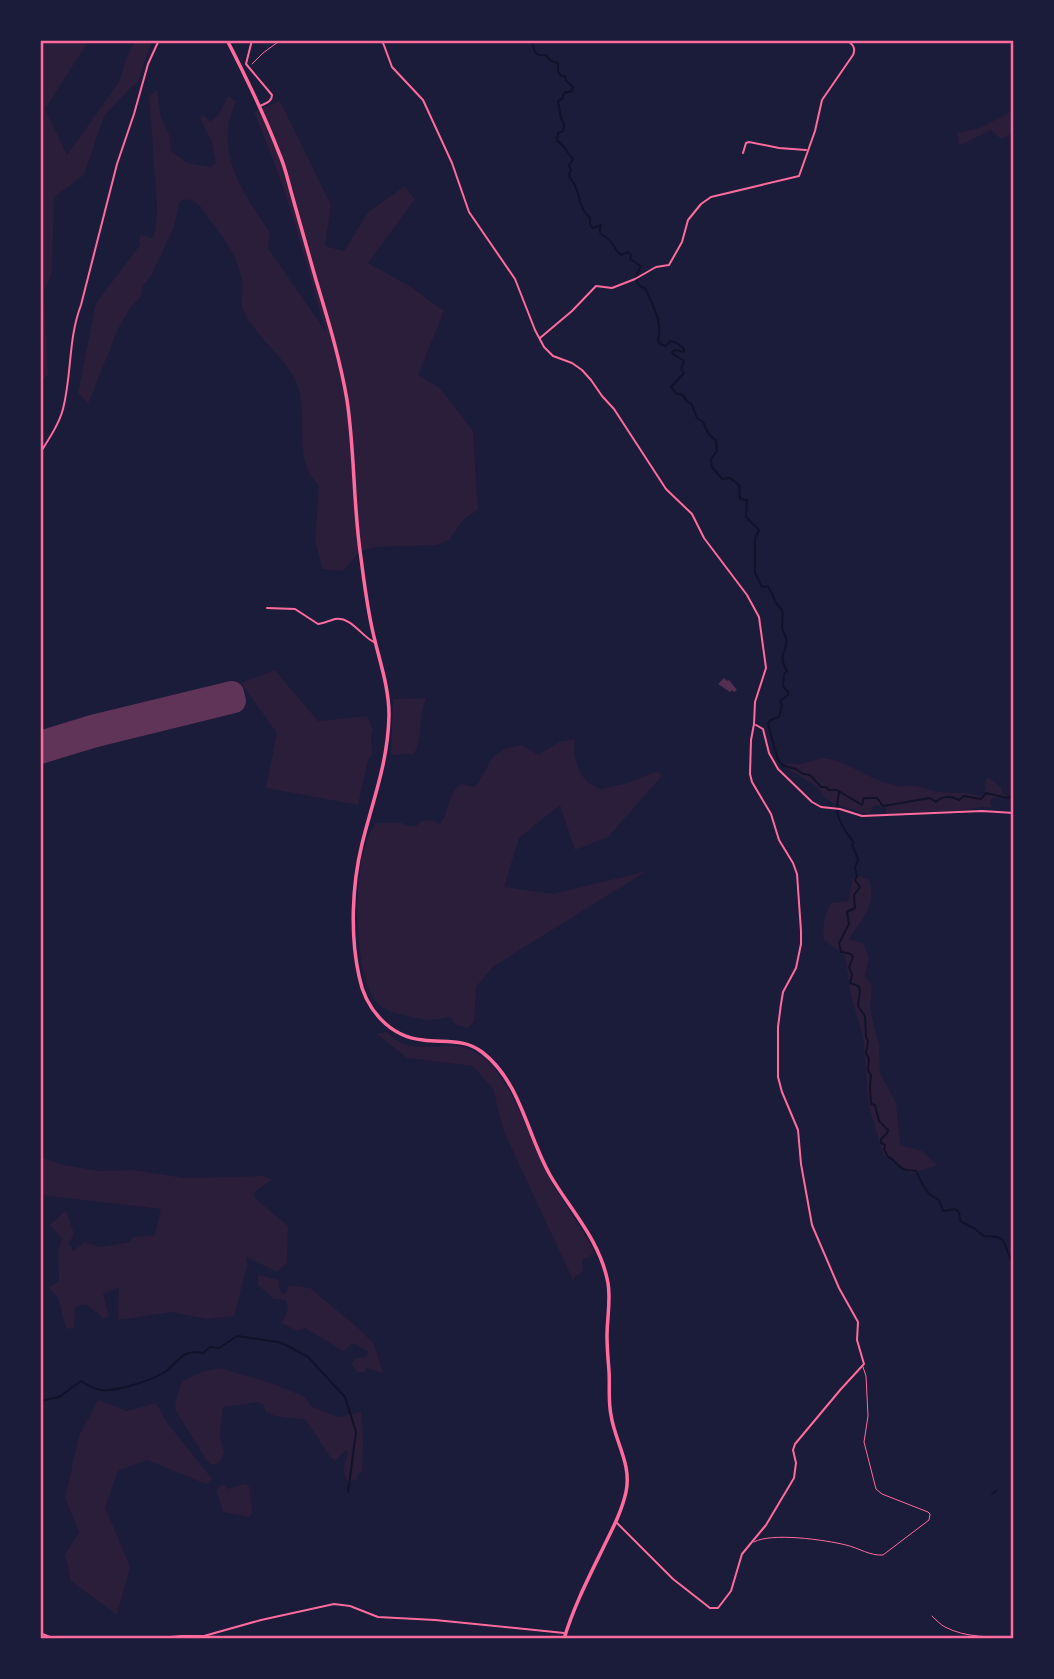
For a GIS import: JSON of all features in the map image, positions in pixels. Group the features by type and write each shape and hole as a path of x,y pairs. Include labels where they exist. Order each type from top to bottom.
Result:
{"highway":[{"path":"227,40 281,156 338,357 351,432 360,551 389,706 382,774 363,839 354,889 355,946 361,984 366,999 378,1015 402,1035 428,1041 463,1042 489,1059 514,1094 548,1171 586,1227 608,1282 610,1412 627,1472 625,1495 565,1636"}],"street":[{"path":"40,453 62,413 75,320 117,164 148,64 159,40"},
{"path":"252,40 246,62 248,68 272,95 270,101 259,106"},
{"path":"382,40 392,66 424,100 452,163 469,212 515,278 539,338 550,353 572,363 587,374 614,409 666,489 692,514 704,538 755,608 761,627 766,668 755,702 751,740 752,782 771,814 779,840 793,863 799,887 801,944 796,968 783,992 781,1004 778,1027 779,1083 798,1130 811,1225 839,1288 858,1322 857,1340 864,1360 863,1367 795,1444 794,1478 766,1525 742,1554 731,1591 718,1608 713,1609 673,1579 615,1522"},
{"path":"539,338 572,312 596,286 612,288 656,267 669,265 684,236 688,220 701,204 711,197 799,176 815,131 822,100 853,55 854,48 846,40"},
{"path":"743,153 749,142 807,150"},
{"path":"267,608 295,609 318,624 337,618 360,630 369,640 375,642"},
{"path":"754,724 763,729 769,753 778,769 812,802 821,807 840,808 862,816 982,811 1014,813"},
{"path":"145,1639 204,1636 334,1604 350,1606 379,1617 435,1620 565,1636"},
{"path":"40,1633 55,1639"}],"lane":[{"path":"752,1543 761,1538 797,1538 848,1545 868,1553 883,1555 929,1520 928,1511 882,1494 876,1489 864,1442 868,1416 863,1367"}],"path":[{"path":"248,68 278,41"},
{"path":"932,1616 947,1628 965,1634 1014,1637"}],"shaded area":[{"path":"40,40 84,40 86,45 45,109 67,155 119,82 135,40 153,40 138,83 104,116 84,175 54,197 52,272 44,291 48,375 40,381"},
{"path":"157,90 161,118 169,134 171,151 187,163 211,167 216,163 212,142 200,118 203,115 211,122 228,96 236,101 228,137 234,171 270,233 268,248 326,332 292,214 254,112 280,101 331,205 325,246 344,251 368,212 405,186 415,199 368,263 411,287 444,311 418,375 440,388 473,431 478,510 464,519 449,540 437,545 376,547 360,551 343,571 323,569 315,542 319,485 306,466 302,442 302,404 296,381 249,320 242,306 242,282 235,257 221,234 194,201 188,199 179,203 174,227 151,276 143,286 141,296 118,329 88,404 78,393 96,303 140,245 141,235 153,238 157,204 149,96"},
{"path":"1014,110 1014,133 1001,139 991,130 959,146 957,133 980,128"},
{"path":"275,670 318,721 367,716 373,729 372,755 368,760 358,805 266,788 277,733 241,683"},
{"path":"426,698 419,741 414,754 391,755 393,699"},
{"path":"575,739 574,754 583,777 600,789 628,783 652,773 659,772 662,776 608,837 575,850 560,805 519,838 504,887 553,894 647,871 494,966 476,987 474,1022 467,1028 456,1025 450,1017 424,1019 382,1007 373,997 366,981 359,940 359,877 365,844 373,827 376,823 416,826 422,821 431,820 440,824 456,788 461,784 473,787 477,785 492,758 504,749 522,745 538,755 559,742"},
{"path":"822,758 841,763 888,784 917,786 938,792 979,796 986,789 987,778 1006,795 1004,798 993,798 990,802 993,808 886,814 886,807 876,805 870,813 862,813 833,803 824,797 816,786 785,767 789,763 800,764"},
{"path":"860,876 869,880 870,905 849,939 863,943 869,958 865,976 872,986 870,1009 879,1045 880,1073 896,1103 900,1145 922,1151 937,1165 912,1174 884,1156 869,1107 863,1036 851,996 845,956 824,940 824,921 831,903 848,901 853,878"},
{"path":"386,1032 399,1042 412,1046 456,1046 473,1051 487,1061 499,1075 520,1112 555,1188 594,1252 582,1260 583,1272 573,1280 504,1132 493,1089 473,1066 407,1058 377,1034"},
{"path":"40,1157 64,1165 98,1171 134,1170 184,1178 264,1176 272,1180 254,1192 254,1197 288,1226 287,1262 277,1272 246,1257 247,1266 234,1316 206,1319 172,1312 118,1320 119,1287 103,1294 109,1316 104,1319 86,1304 75,1307 74,1328 66,1329 58,1297 48,1288 59,1281 58,1250 62,1239 50,1225 66,1210 74,1234 69,1243 73,1251 85,1242 100,1247 130,1242 132,1237 155,1235 161,1209 41,1195 40,1225"},
{"path":"258,1275 279,1280 283,1294 289,1285 310,1288 374,1344 383,1373 366,1368 365,1372 357,1372 351,1363 356,1358 366,1357 369,1352 354,1343 343,1351 305,1328 297,1331 282,1323 288,1310 286,1300 274,1299 258,1285"},
{"path":"220,1368 291,1391 305,1397 312,1407 338,1417 361,1412 362,1472 358,1474 357,1480 348,1482 346,1478 346,1450 335,1461 306,1420 275,1416 265,1411 264,1405 257,1402 223,1407 220,1436 224,1453 220,1463 212,1465 207,1461 176,1411 175,1404 182,1381 204,1371"},
{"path":"98,1400 127,1411 156,1403 168,1424 212,1479 206,1484 147,1460 118,1471 105,1507 130,1567 117,1615 71,1581 65,1555 79,1532 65,1498 79,1436"},
{"path":"244,1484 249,1486 252,1513 249,1517 223,1512 217,1492 219,1486 225,1485 227,1489"}],"building":[{"path":"724,678 737,690 730,692 718,684"}],"waterway":[{"path":"533,40 535,52 558,63 561,76 565,76 566,81 573,87 572,91 564,93 558,101 564,124 563,131 558,133 557,141 573,159 569,165 570,178 583,209 590,218 590,225 593,228 601,225 601,234 619,253 621,255 628,252 630,259 641,266 637,282 645,288 656,313 660,344 666,346 670,341 684,349 684,352 672,352 684,361 681,369 684,373 671,387 676,394 682,395 691,403 697,418 716,441 717,451 711,459 712,467 722,479 730,478 739,485 740,499 747,500 746,517 759,530 755,539 755,573 762,587 768,586 782,610 782,628 786,638 783,660 787,671 784,674 783,686 788,695 780,701 782,705 779,717 770,720 768,724 778,760 784,766 810,775 821,787 837,790 862,805 864,798 877,798 883,806 930,798 936,802 947,797 959,800 964,796 981,799 986,793 1007,798 1014,796"},
{"path":"837,807 839,792"},
{"path":"837,810 841,823 854,843 852,845 858,859 855,880 860,887 854,895 855,908 847,912 849,924 839,943 841,952 853,957 849,967 852,975 850,983 858,986 860,990 858,1006 865,1016 871,1104 875,1105 879,1121 888,1130 881,1143 885,1145 888,1157 900,1167 916,1171 928,1192 939,1200 943,1211 955,1209 959,1212 960,1221 984,1236 1003,1240 1014,1264"},
{"path":"40,1401 59,1397 81,1381 101,1390 143,1382 165,1372 185,1354 203,1353 210,1347 219,1348 237,1336 278,1342 308,1357 345,1397 356,1432 348,1492"},
{"path":"992,1494 996,1491"}],"runway":[{"path":"40,743 92,727 232,693 234,701 96,735 40,752"}]}
